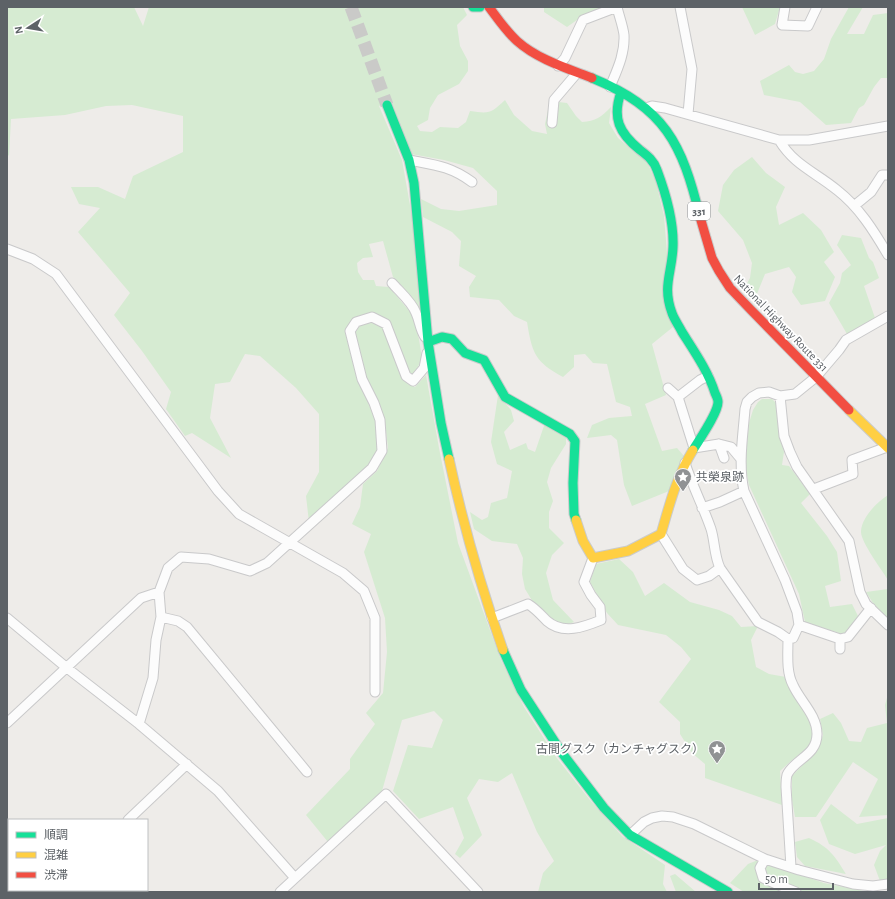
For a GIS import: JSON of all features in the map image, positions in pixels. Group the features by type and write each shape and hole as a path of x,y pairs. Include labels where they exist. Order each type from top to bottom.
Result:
{"main road":[{"path":"473,7 480,7"},
{"name":"National Highway Route 331","path":"489,7 513,38 525,48 558,66 622,92 635,99 646,108 663,128 680,152 691,182 708,246 722,277 736,295 887,448"},
{"path":"428,342 445,336 454,340 463,351 471,356 484,360 505,397 570,434 575,441 573,483 574,514 583,541 593,558 628,552 660,534 675,484 685,462 712,418 718,402 712,383 672,314 669,304 667,281 673,246 673,231 670,209 652,159 627,138 620,127 617,117 617,104 622,92"},
{"path":"387,105 409,160 414,183 428,342 441,423 460,509 486,601 505,655 521,690 562,753 604,808 630,835 728,892"}],"street":[{"path":"558,66 565,58 583,20 617,7 624,34 624,48 620,63 610,87"},
{"path":"680,7 692,69 688,114"},
{"path":"785,7 782,24 808,26 817,7"},
{"path":"552,122 554,100 577,73"},
{"path":"646,108 652,106 665,108 779,140 809,140 888,126"},
{"path":"779,140 785,151 802,166 837,190 854,206 871,226 888,255"},
{"path":"409,160 443,166 460,173 472,182"},
{"path":"854,206 871,192 882,175 888,175"},
{"path":"7,249 33,259 56,274 218,492 239,514 289,544 343,573 364,591 375,618 374,692"},
{"path":"139,724 153,678 156,640 161,617 159,592 168,568 181,557 209,559 250,571 267,563 372,468 382,451 380,420 374,403 362,379 350,331 356,322 372,317 386,324 406,376 413,382 424,368 428,342 422,333 416,312 392,283"},
{"path":"788,639 793,638 799,625 797,612 785,580 744,491 741,475 745,409 747,402 752,397 769,392 780,396 795,394 816,377 846,340 888,316"},
{"path":"678,397 700,380 708,376"},
{"path":"668,388 678,397 694,448 719,444 731,447 741,459"},
{"path":"780,396 784,436 796,467 814,489 849,541 860,592 866,604 888,625"},
{"path":"719,444 724,458"},
{"path":"814,489 853,474 852,460 887,448"},
{"path":"685,462 711,530 720,568 758,622 788,639"},
{"path":"702,508 744,491"},
{"path":"660,534 683,569 697,580 709,576 720,568"},
{"path":"492,618 528,604 536,608 548,622 563,629 586,626 601,620 600,607 584,582 593,558"},
{"path":"7,723 141,598 159,592"},
{"path":"799,625 840,638 848,637 871,608"},
{"path":"161,617 178,621 187,627 307,772"},
{"path":"7,618 67,668 188,764 218,791 296,878"},
{"path":"840,638 840,649"},
{"path":"788,639 789,676 815,722 818,734 812,751 794,766 787,775 786,787 791,867"},
{"path":"129,819 188,764"},
{"path":"280,892 386,794 478,892"},
{"path":"630,835 644,822 652,818 662,816 673,817 694,824 765,859 806,872 853,884 873,886 888,884"},
{"path":"765,859 760,868 763,878 796,892"}],"green space":[{"path":"7,7 134,7 143,26 149,7 463,7 467,15 457,25 460,46 468,61 468,71 459,84 438,95 430,108 428,120 417,126 420,131 432,132 440,127 458,128 466,122 470,111 490,112 505,100 514,115 532,131 547,134 545,124 550,101 567,103 582,122 591,121 598,118 611,107 609,123 618,138 647,162 656,182 664,216 673,327 652,344 666,395 645,404 662,451 677,448 684,456 669,491 632,506 624,485 617,440 611,435 587,438 592,425 609,418 632,416 630,407 616,402 607,364 593,363 585,354 574,355 574,367 563,377 546,366 536,356 531,342 527,322 514,316 499,300 470,297 469,287 476,276 459,266 461,241 452,232 423,217 421,199 441,209 459,211 497,205 497,191 473,168 444,160 411,154 391,100 379,106 402,160 413,222 420,310 402,286 393,277 383,241 369,244 373,257 363,258 357,263 358,272 363,280 374,280 376,286 389,287 412,314 419,339 422,359 413,376 410,373 390,322 372,313 356,318 346,328 359,381 376,422 378,450 369,467 309,522 306,496 319,472 319,414 296,388 260,356 245,354 230,382 215,384 210,418 231,458 192,433 185,436 166,409 171,392 114,315 130,293 78,232 100,208 79,204 71,187 98,187 125,199 133,176 183,152 183,116 132,105 106,106 65,115 11,119 9,156 7,153"},
{"path":"544,7 603,7 584,15 567,27 544,12"},
{"path":"742,7 780,7 775,24 755,35"},
{"path":"849,7 863,7 847,34 864,34 873,15 888,13 888,78 881,78 864,105 859,108 851,123 826,125 800,102 764,95 760,81 789,65 795,72 803,74 814,71 824,59 831,39"},
{"path":"752,157 766,173 785,187 776,207 779,225 803,213 821,230 834,252 824,262 835,277 825,301 801,305 792,292 796,277 789,267 765,274 754,301 744,289 750,278 752,263 743,240 718,211 723,185 734,170"},
{"path":"842,235 861,238 879,278 864,286 875,318 847,334 829,303 840,283 842,273 851,265 837,245"},
{"path":"372,323 385,328 403,380 415,387 426,375 458,543 501,660 524,707 556,757 590,800 622,836 665,865 663,884 667,892 538,892 543,873 554,861 537,832 512,773 498,782 479,779 467,798 482,835 460,858 455,854 464,838 453,807 419,819 393,791 408,745 432,748 443,720 434,711 402,720 382,791 328,842 306,815 350,769 350,759 375,724 366,713 383,693 387,652 385,618 364,552 371,534 352,524 360,507 363,484 377,471 388,448 385,422 379,402 366,377 355,333 361,324"},
{"path":"498,395 511,410 514,421 504,432 510,450 526,443 528,449 535,452 545,423 566,437 566,444 551,468 547,482 553,501 549,512 549,528 564,543 552,555 546,573 553,600 574,622 564,626 551,620 533,602 525,589 522,574 523,558 517,544 492,541 474,529 470,512 482,520 488,517 491,503 507,498 512,471 497,464 491,442"},
{"path":"762,399 772,399 776,403 784,452 782,465 789,466 810,494 801,503 827,536 837,552 841,581 825,586 830,607 852,604 858,616 848,631 842,634 805,622 799,594 749,485 745,465 749,423 753,410"},
{"path":"888,495 888,580 864,541 861,531 867,515"},
{"path":"619,559 633,572 645,596 664,583 690,602 719,610 732,616 741,627 758,626 751,640 756,667 769,674 786,677 809,719 813,736 809,747 780,771 782,805 705,778 705,764 692,753 680,734 680,722 659,702 691,659 681,647 666,635 618,625 607,613 590,582 596,564"},
{"path":"888,589 888,619 873,603 866,592"},
{"path":"888,694 888,815 859,817 878,779 853,762 816,817 795,817 792,800 792,776 818,749 823,735 820,719 833,713 841,723 849,741 861,742 867,728 887,723 885,705"},
{"path":"831,804 857,824 888,818 888,879 880,881 874,865 880,851 886,845 855,854 829,844 820,820"},
{"path":"809,838 827,849 846,874 805,866 797,857 795,842"},
{"path":"758,860 824,883 864,891 888,892 744,892 730,883 748,864"},
{"path":"675,874 696,892 676,892 670,876"}],"tunnel":[{"path":"351,7 387,105"}],"traffic: fast":[{"path":"473,7 480,7"},
{"path":"592,78 637,102 654,116 667,131 686,168 700,217"},
{"path":"621,92 617,110 619,124 622,131 633,144 654,164 669,208 673,247 668,280 668,295 672,313 705,369 718,400 715,413 693,450"},
{"path":"387,105 409,160 414,183 428,342 441,423 449,459"},
{"path":"428,342 442,337 452,339 465,353 484,360 505,397 570,434 575,441 573,483 574,514 576,520"},
{"path":"503,650 521,690 562,753 604,808 630,835 728,892"}],"traffic: slow":[{"path":"849,410 888,448"},
{"path":"576,520 583,541 593,558 628,551 661,534 678,481 693,450"},
{"path":"449,459 473,555 503,650"}],"traffic: jam":[{"path":"489,7 509,33 525,47 543,58 592,78"},
{"path":"700,217 712,258 730,288 849,410"}],"place":[{"name":"共榮泉跡","path":"683,492"},
{"name":"古間グスク（カンチャグスク）","path":"717,764"}]}
